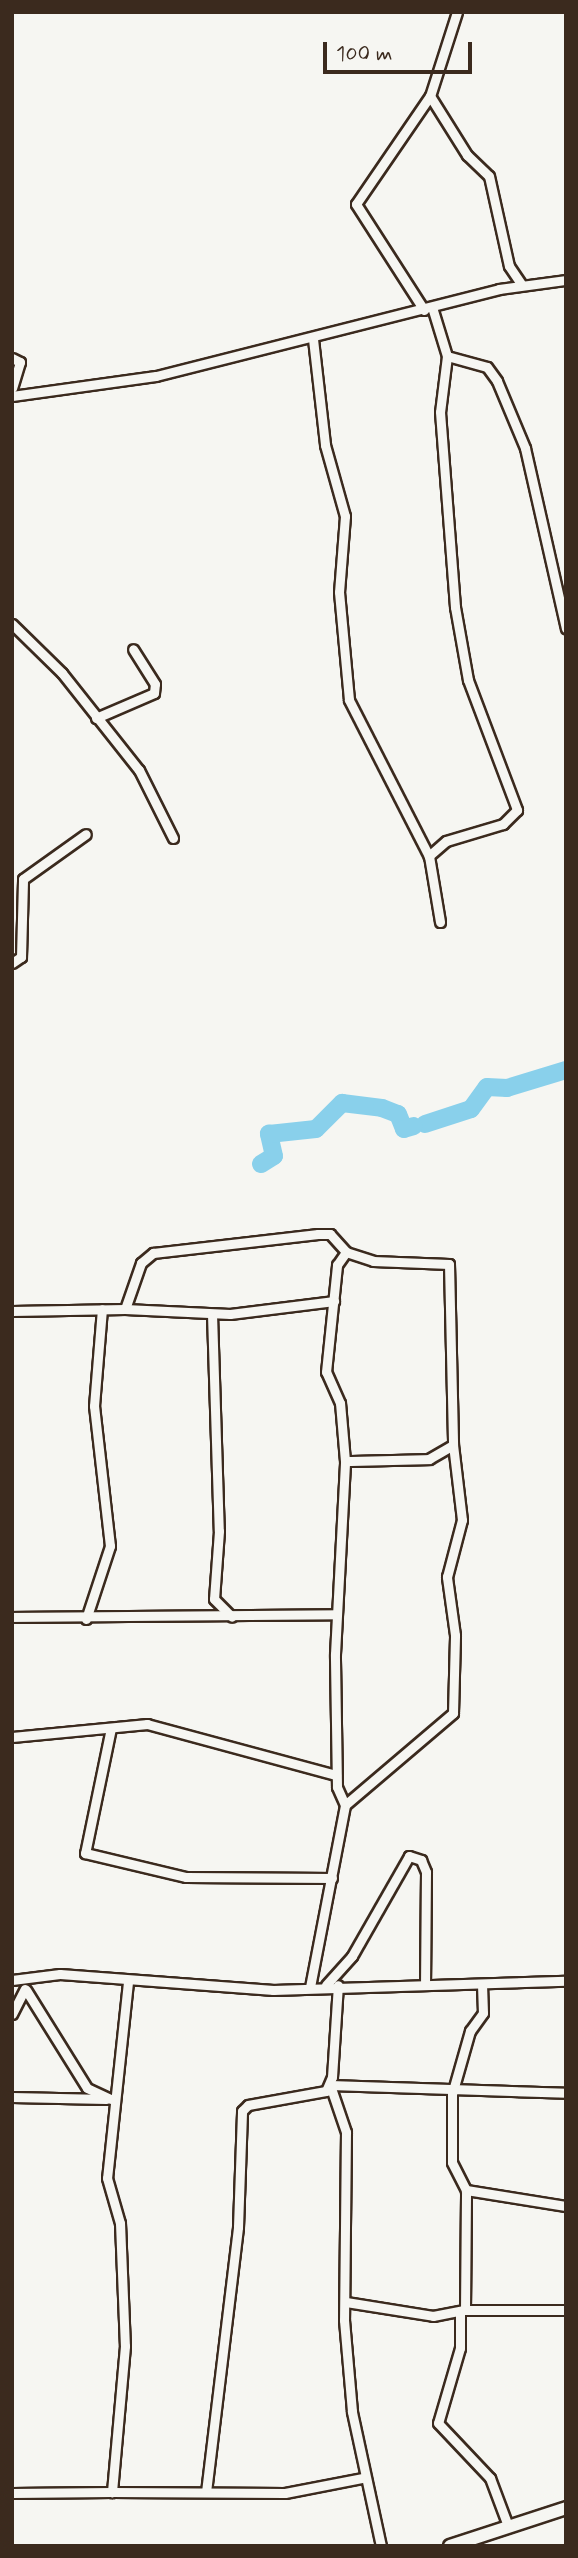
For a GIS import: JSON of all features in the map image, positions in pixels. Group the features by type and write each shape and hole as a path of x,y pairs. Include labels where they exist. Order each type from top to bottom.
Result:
{"street":[{"path":"449,12 454,23"},
{"path":"429,856 446,841 503,824 517,810 468,680 453,594 440,412 447,356 428,308 356,204 430,96 457,12"},
{"path":"430,96 467,155 489,176 509,266 522,285"},
{"path":"12,396 156,376 522,285 566,281"},
{"path":"313,339 325,444 345,516 339,592 349,700 429,856 440,922"},
{"path":"447,356 487,368 497,381 525,448 566,628"},
{"path":"12,358 20,362 12,388"},
{"path":"12,624 139,770 173,838"},
{"path":"96,718 154,693 155,684 133,649"},
{"path":"12,963 21,957 23,879 86,834"},
{"path":"125,1309 141,1263 153,1253 264,1235 330,1234 346,1252 373,1261 449,1264 453,1445 462,1520 447,1577 455,1635 453,1713 345,1805"},
{"path":"310,1987 345,1805 337,1775 336,1614 345,1461 340,1403 326,1372 337,1265 346,1252"},
{"path":"12,1311 125,1309 212,1314 334,1301"},
{"path":"86,1619 110,1546 94,1405 102,1309"},
{"path":"201,1616 215,1599 219,1531 212,1314"},
{"path":"345,1461 429,1459 453,1445"},
{"path":"215,1599 232,1617"},
{"path":"12,1616 86,1619 336,1614"},
{"path":"12,1737 147,1724 337,1775"},
{"path":"111,1728 85,1853 186,1877 332,1878"},
{"path":"326,1985 352,1956 409,1856 421,1860 426,1872 425,1981"},
{"path":"16,1980 60,1974 128,1982 310,1987 425,1981 482,1985 566,1981"},
{"path":"16,1980 26,1990 87,2088 111,2099"},
{"path":"112,2492 125,2346 120,2223 107,2178 111,2099 128,1982"},
{"path":"338,1985 330,2085 346,2132 346,2302 362,2478 382,2546"},
{"path":"482,1985 483,2013 452,2094 452,2162 466,2190 463,2312 460,2348 438,2423 490,2478 508,2526"},
{"path":"12,2014 26,1990"},
{"path":"206,2493 238,2227 242,2111 260,2102 315,2098 330,2085 452,2094 566,2093"},
{"path":"12,2097 111,2099"},
{"path":"466,2190 566,2206"},
{"path":"346,2302 433,2316 463,2312 566,2310"},
{"path":"12,2493 285,2493 362,2478"},
{"path":"450,2546 470,2542 508,2526 566,2508"}],"waterway":[{"path":"425,1124 471,1109 487,1087 507,1088 566,1070"},
{"path":"261,1164 274,1156 269,1134 316,1129 342,1103 382,1108 398,1114 404,1129 414,1126"}]}
